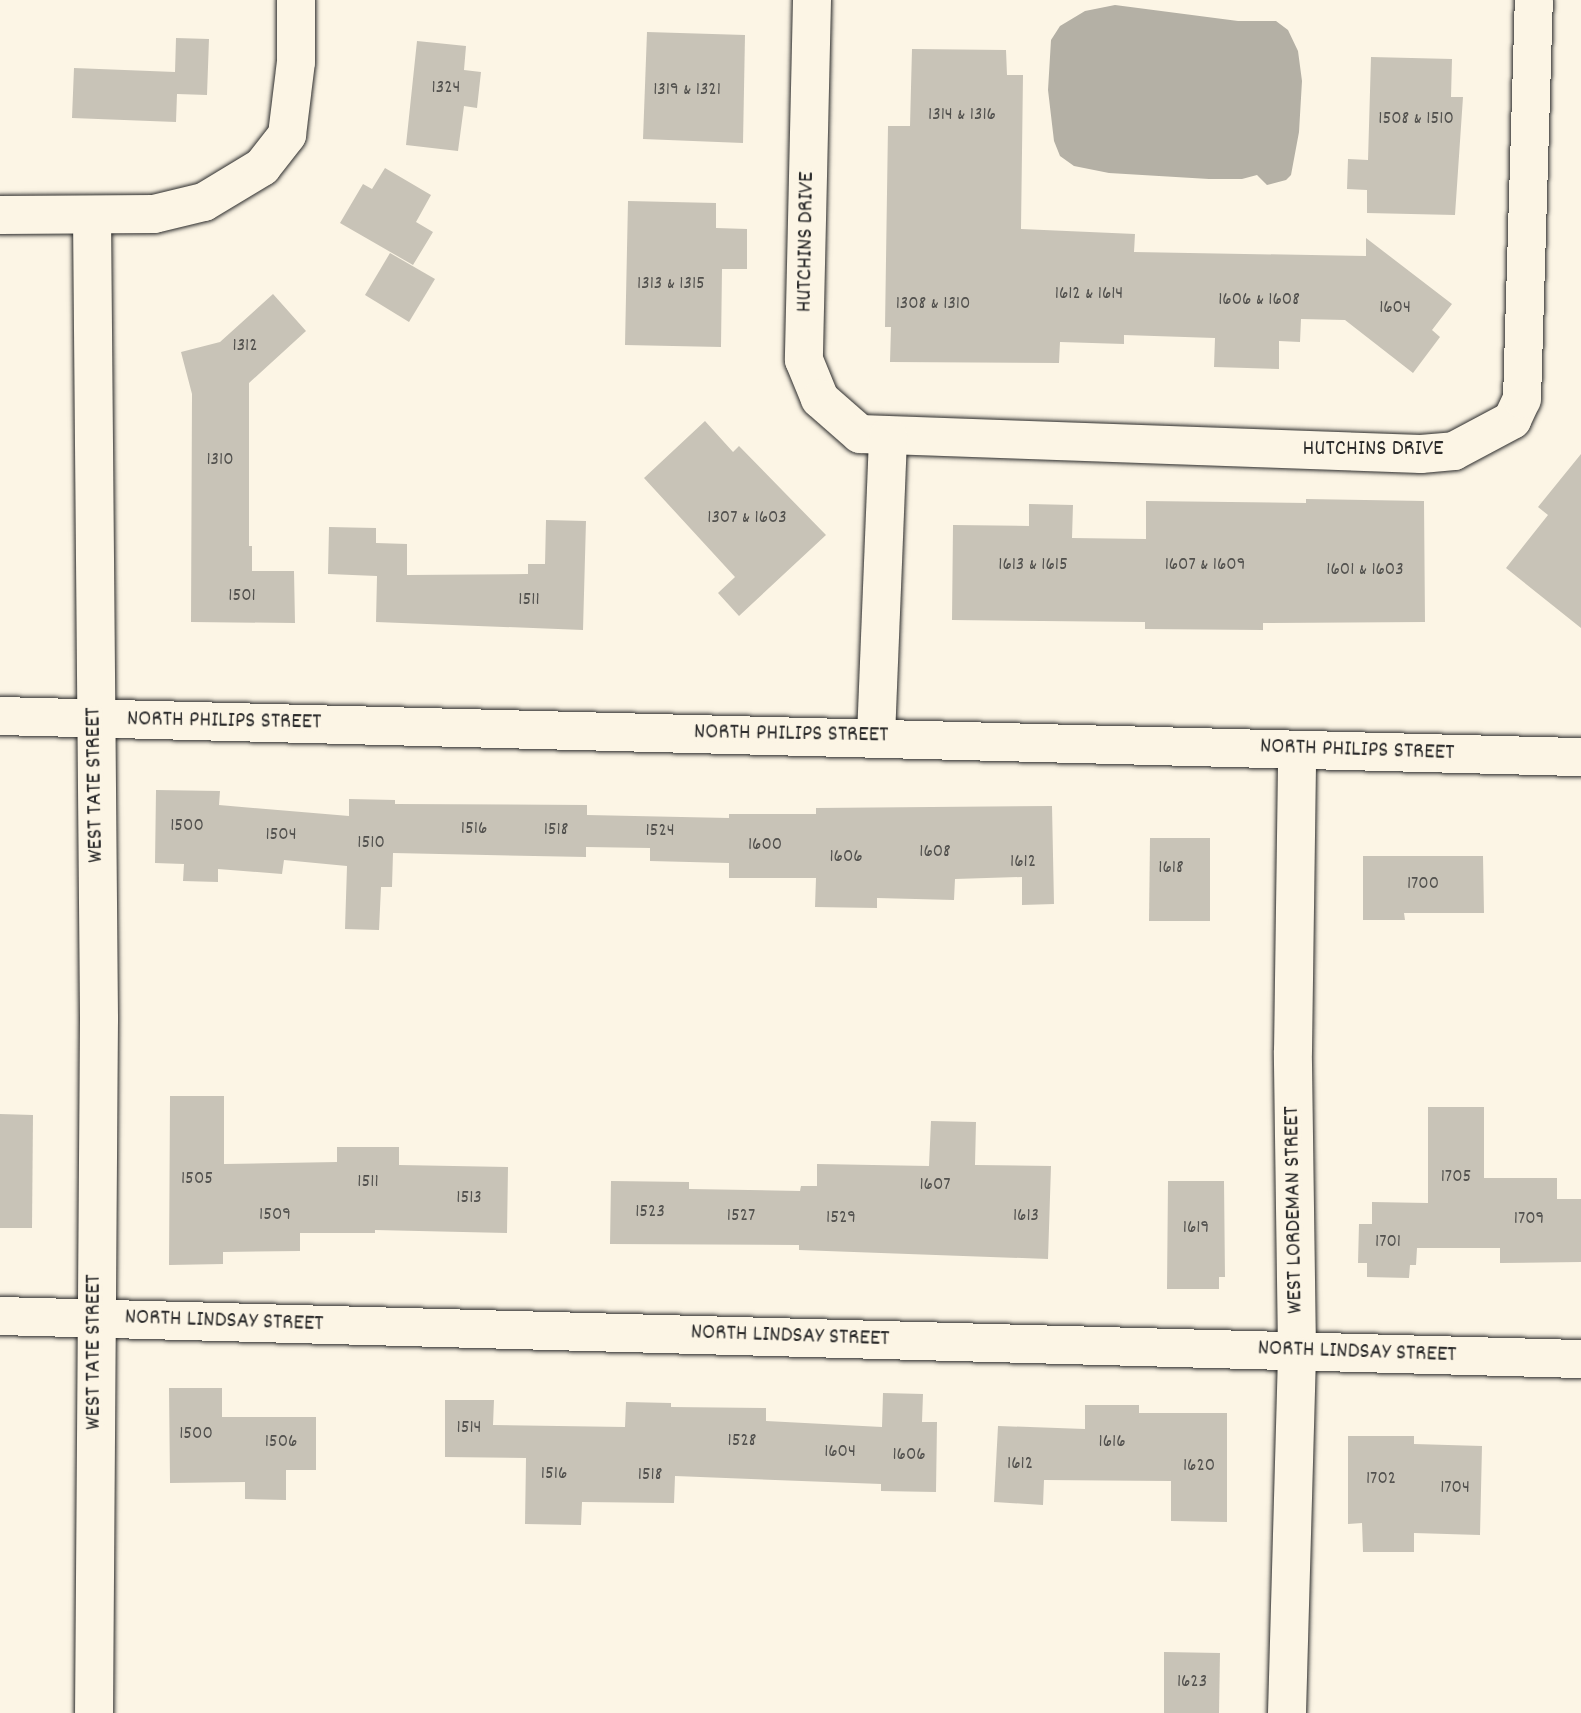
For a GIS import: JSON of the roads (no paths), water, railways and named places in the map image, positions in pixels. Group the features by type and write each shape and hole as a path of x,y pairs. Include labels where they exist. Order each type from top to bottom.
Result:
{"street":[{"path":"0,215 154,214 204,202 262,167 287,135 296,62 296,0"},
{"name":"HUTCHINS DRIVE","path":"812,0 804,360 820,399 841,420 860,434 888,437 1421,454 1454,451 1512,420 1522,399 1534,0"},
{"name":"WEST TATE STREET","path":"92,215 99,1019 94,1318 94,1713"},
{"path":"876,737 888,437"},
{"name":"NORTH PHILIPS STREET","path":"0,716 1581,757"},
{"name":"WEST LORDEMAN STREET","path":"1287,1713 1297,1351 1293,1051 1297,750"},
{"name":"NORTH LINDSAY STREET","path":"0,1315 1581,1359"}]}
